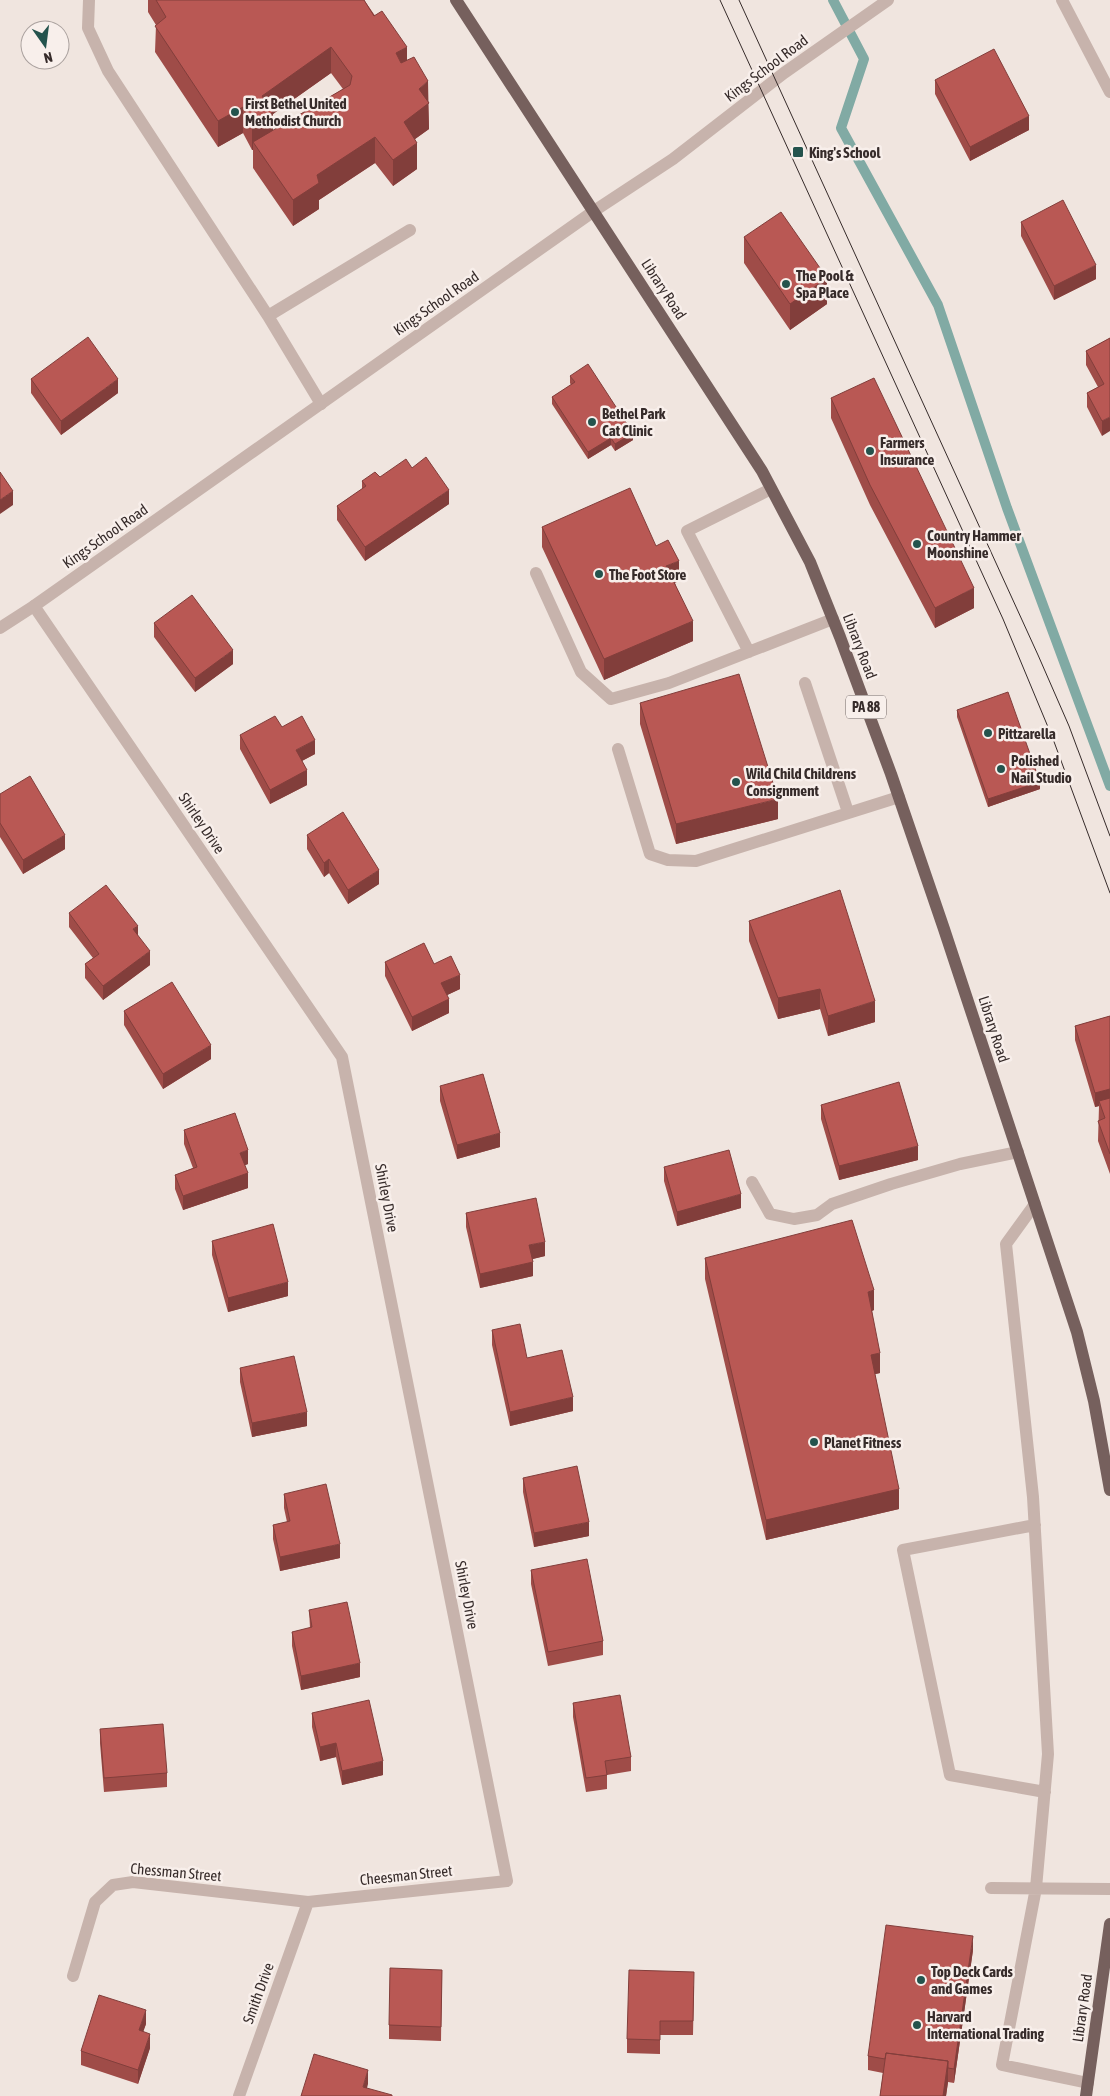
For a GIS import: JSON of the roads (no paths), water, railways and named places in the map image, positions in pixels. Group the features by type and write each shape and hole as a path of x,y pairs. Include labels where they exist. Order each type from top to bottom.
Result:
{"main road":[{"name":"Library Road","path":"456,0 594,211 771,489 810,562 898,796 1077,1332 1094,1401 1110,1490"},
{"name":"Library Road","path":"1086,2096 1110,1924"}],"street":[{"path":"89,0 88,28 108,71 268,316 320,404"},
{"path":"1062,0 1110,92"},
{"name":"Kings School Road","path":"0,628 34,606 594,211 673,159 774,80 883,3"},
{"path":"268,316 410,230"},
{"path":"748,652 687,531 771,489"},
{"path":"536,572 581,672 610,699 669,683 833,619"},
{"name":"Shirley Drive","path":"34,606 342,1057 507,1881"},
{"path":"804,683 848,812"},
{"path":"618,749 650,854 668,860 696,861 898,796"},
{"path":"752,1182 770,1214 794,1219 817,1215 832,1204 960,1164 1018,1152"},
{"path":"1035,1204 1006,1244 1035,1525 1048,1754 1036,1888 1002,2065 1088,2083"},
{"path":"1035,1525 903,1550 950,1775 1045,1792"},
{"name":"Cheesman Street","path":"308,1902 507,1881"},
{"name":"Chessman Street","path":"74,1976 95,1902 113,1886 133,1882 308,1902"},
{"path":"991,1888 1110,1889"},
{"name":"Smith Drive","path":"239,2096 308,1902"}],"waterway":[{"path":"833,0 864,59 841,128 938,305 1007,508 1110,786"}],"tram line":[{"path":"720,0 1003,619 1053,739 1110,893"},
{"path":"739,0 1038,655 1069,726 1110,836"}],"place":[{"name":"First Bethel United Methodist Church","path":"235,112"},
{"name":"King's School","path":"798,152"},
{"name":"The Pool & Spa Place","path":"786,284"},
{"name":"Bethel Park Cat Clinic","path":"592,422"},
{"name":"Farmers Insurance","path":"870,451"},
{"name":"Country Hammer Moonshine","path":"917,544"},
{"name":"The Foot Store","path":"599,574"},
{"name":"Pittzarella","path":"988,733"},
{"name":"Polished Nail Studio","path":"1001,769"},
{"name":"Wild Child Childrens Consignment","path":"736,782"},
{"name":"Planet Fitness","path":"814,1442"},
{"name":"Top Deck Cards and Games","path":"921,1980"},
{"name":"Harvard International Trading","path":"917,2025"}]}
